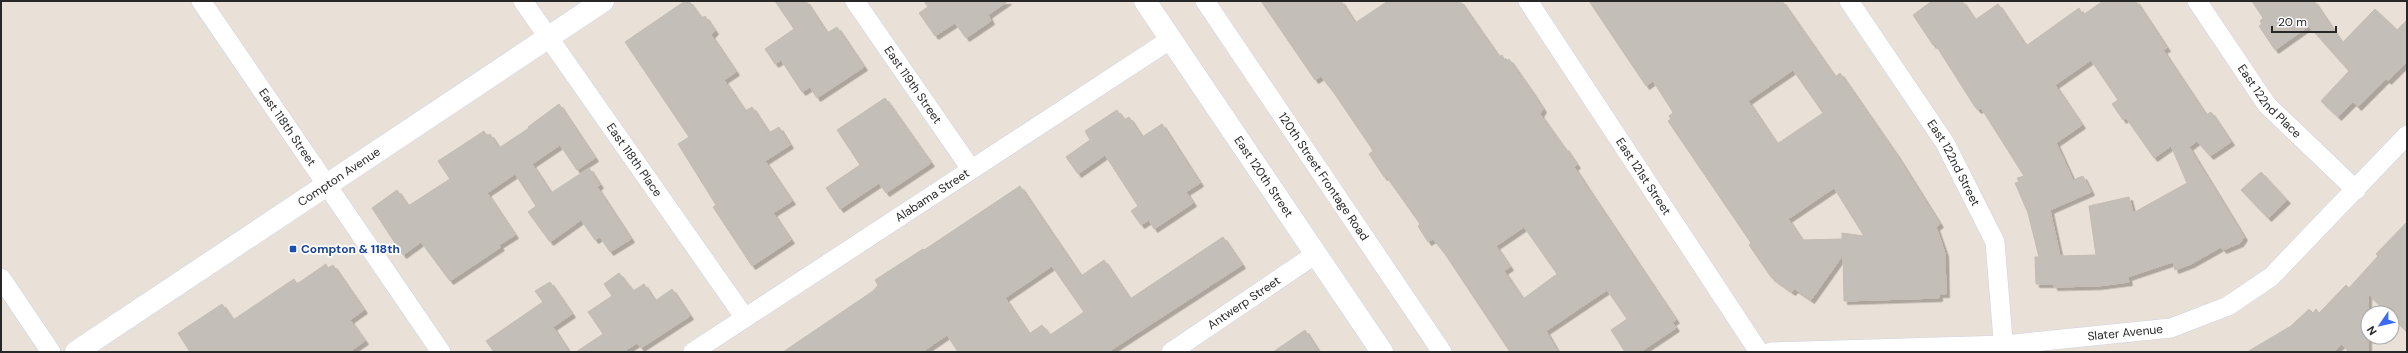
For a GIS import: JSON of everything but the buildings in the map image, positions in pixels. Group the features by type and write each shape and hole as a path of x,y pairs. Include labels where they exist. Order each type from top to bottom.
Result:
{"main road":[{"name":"Compton Avenue","path":"76,352 603,1"},
{"name":"East 120th Street","path":"1145,1 1382,352"}],"street":[{"name":"East 118th Street","path":"201,1 441,352"},
{"name":"East 118th Place","path":"523,1 745,318"},
{"name":"East 119th Street","path":"855,1 970,169"},
{"name":"120th Street Frontage Road","path":"1205,1 1442,352"},
{"name":"East 121st Street","path":"1528,1 1759,352"},
{"name":"East 122nd Street","path":"1849,1 1945,144 1995,242 2004,349"},
{"name":"East 122nd Place","path":"2196,1 2267,104 2356,190"},
{"name":"Alabama Street","path":"693,352 970,169 1171,39"},
{"name":"Slater Avenue","path":"1771,352 2004,349 2171,328 2228,306 2271,277 2356,190 2407,135"},
{"name":"Antwerp Street","path":"1171,352 1316,254"},
{"path":"1,278 51,352"}],"place":[{"name":"Compton & 118th","path":"293,249"}]}
